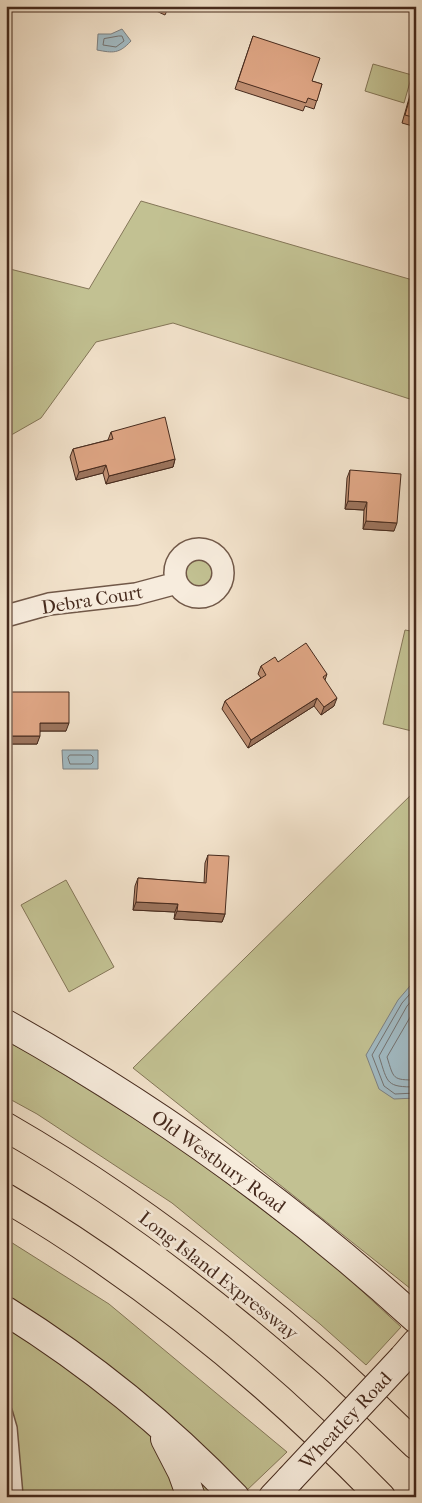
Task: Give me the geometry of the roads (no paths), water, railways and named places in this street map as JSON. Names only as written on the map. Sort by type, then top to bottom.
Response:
[{"type":"highway","name":"Long Island Expressway","points":[[6,1127],[95,1180],[209,1263],[318,1353],[416,1445]]},
{"type":"highway","points":[[6,1198],[78,1244],[192,1326],[245,1370],[344,1458],[381,1497]]},
{"type":"main road","name":"Old Westbury Road","points":[[6,1024],[93,1075],[232,1167],[311,1229],[416,1319]]},
{"type":"main road","points":[[6,1311],[88,1369],[158,1424],[235,1497]]},
{"type":"main road","name":"Wheatley Road","points":[[281,1488],[409,1351]]},
{"type":"main road","points":[[158,1424],[182,1472],[191,1497]]},
{"type":"street","name":"Debra Court","points":[[6,616],[49,604],[136,594],[177,583]]},
{"type":"lane","points":[[6,1411],[10,1428],[17,1497]]},
{"type":"water","points":[[122,29],[131,41],[127,45],[116,52],[97,50],[98,34],[111,34]]},
{"type":"water","points":[[62,750],[98,750],[98,769],[63,769]]},
{"type":"water","points":[[416,979],[416,1098],[394,1099],[379,1089],[366,1055],[398,1000]]}]
